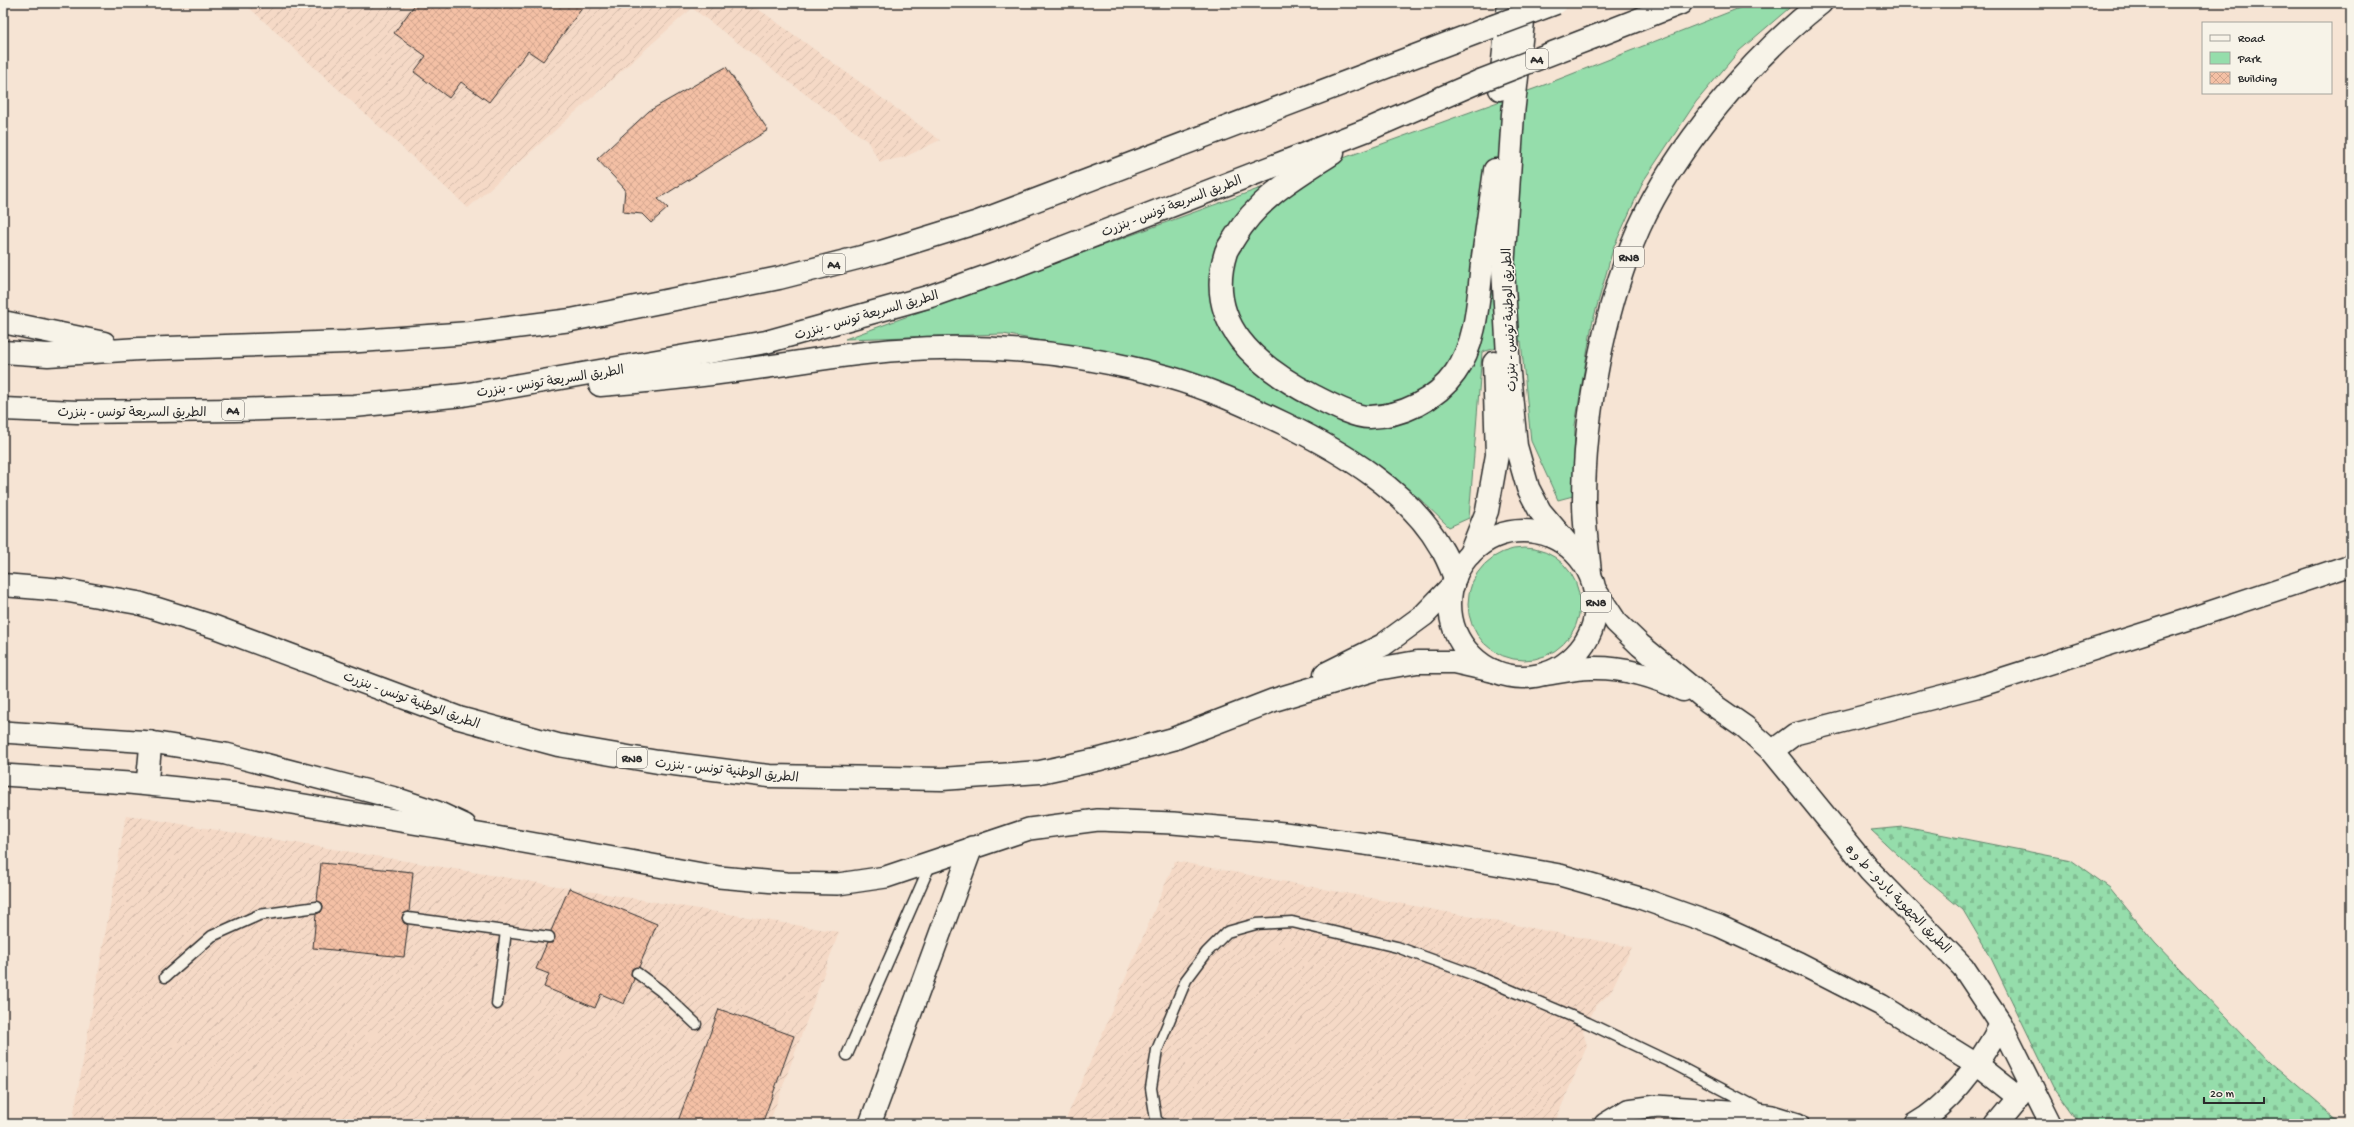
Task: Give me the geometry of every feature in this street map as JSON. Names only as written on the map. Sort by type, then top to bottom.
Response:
[{"type":"main road","name":"الطريق الوطنية تونس - بنزرت","points":[[1274,700],[1383,644],[1424,615],[1454,581],[1470,554],[1488,511],[1497,454],[1489,270],[1498,117],[1509,3]]},
{"type":"main road","name":"الطريق الوطنية تونس - بنزرت","points":[[3,585],[63,590],[138,603],[215,627],[459,718],[558,745],[658,762],[769,776],[942,779],[1040,772],[1100,759],[1173,738],[1274,700],[1377,669],[1417,662],[1454,662],[1516,676],[1528,677],[1545,674],[1565,664],[1580,650],[1591,631],[1596,611],[1592,581],[1572,549],[1540,511],[1528,488],[1516,446],[1509,373],[1503,269],[1513,114],[1525,3]]},
{"type":"main road","name":"A4","points":[[3,352],[48,355],[139,349],[346,342],[469,333],[571,320],[779,278],[881,252],[978,222],[1556,3]]},
{"type":"main road","name":"الطريق السريعة تونس - بنزرت","points":[[3,409],[77,412],[235,410],[354,406],[463,395],[766,342],[924,298],[1010,268],[1367,130],[1480,81],[1681,3]]},
{"type":"main road","name":"RN8","points":[[1592,581],[1584,502],[1589,431],[1603,345],[1618,286],[1640,227],[1667,176],[1716,107],[1758,60],[1801,19],[1821,3]]},
{"type":"main road","points":[[1367,130],[1272,194],[1246,219],[1226,251],[1221,281],[1223,311],[1236,335],[1258,362],[1294,386],[1331,405],[1368,417],[1395,414],[1418,405],[1439,390],[1455,373],[1467,349],[1475,317],[1495,170]]},
{"type":"main road","points":[[3,322],[52,334],[139,349]]},
{"type":"main road","points":[[463,395],[654,381],[898,350],[960,347],[1032,351],[1095,360],[1169,377],[1239,402],[1305,434],[1362,469],[1405,502],[1441,547],[1454,581]]},
{"type":"main road","name":"الطريق الوطنية تونس - بنزرت","points":[[1470,554],[1488,540],[1509,532],[1531,531],[1553,537],[1572,549]]},
{"type":"main road","name":"الطريق الوطنية تونس - بنزرت","points":[[1454,581],[1450,606],[1456,632],[1462,645],[1476,660],[1494,671]]},
{"type":"main road","name":"الطريق الجهوية باردو - ط و 8","points":[[1592,581],[1616,622],[1709,702],[1745,727],[1772,751],[1865,865],[1963,967],[2001,1024],[2017,1054],[2024,1091],[2051,1124]]},
{"type":"main road","name":"الطريق الجهوية باردو - ط و 8","points":[[1545,674],[1591,668],[1624,670],[1660,679],[1709,702]]},
{"type":"street","points":[[1772,751],[1795,734],[1976,687],[2186,620],[2351,565]]},
{"type":"street","points":[[3,732],[151,742],[226,754],[395,798],[437,812],[485,834]]},
{"type":"street","points":[[147,784],[151,742]]},
{"type":"street","points":[[3,775],[147,784],[238,794],[485,834],[719,876],[787,883],[838,884],[886,877],[1029,829],[1098,820],[1173,823],[1284,833],[1431,853],[1560,875],[1640,898],[1719,926],[1799,963],[1881,1005],[1976,1064],[2024,1091],[1996,1124]]},
{"type":"street","points":[[870,1124],[972,847]]},
{"type":"street","points":[[1915,1124],[1927,1117],[1950,1095],[1987,1050],[2001,1024]]},
{"type":"street","points":[[1605,1124],[1628,1110],[1657,1106],[1772,1116],[1798,1124]]},
{"type":"street","points":[[1714,1111],[1737,1124]]},
{"type":"lane","points":[[847,1055],[931,863]]},
{"type":"lane","points":[[165,977],[212,936],[259,915],[316,907]]},
{"type":"lane","points":[[408,918],[549,937]]},
{"type":"lane","points":[[1162,1124],[1156,1120],[1151,1088],[1157,1050],[1186,980],[1207,952],[1227,932],[1256,924],[1292,922],[1397,948],[1477,976],[1595,1026],[1676,1064],[1772,1116]]},
{"type":"lane","points":[[497,1004],[506,931]]},
{"type":"lane","points":[[637,973],[661,991],[696,1024]]},
{"type":"shaded area","points":[[244,3],[750,3],[940,140],[905,157],[880,162],[867,141],[692,8],[468,208]]},
{"type":"shaded area","points":[[126,815],[839,932],[769,1124],[72,1124]]},
{"type":"shaded area","points":[[1175,861],[1632,947],[1610,993],[1596,1006],[1583,1031],[1587,1046],[1554,1124],[1064,1124]]},
{"type":"green space","points":[[1752,3],[1795,3],[1739,51],[1696,102],[1644,180],[1613,249],[1592,324],[1575,425],[1573,496],[1558,500],[1531,441],[1521,341],[1482,352],[1469,518],[1449,527],[1419,498],[1370,466],[1265,405],[1141,358],[1003,334],[845,339],[1539,87]]},
{"type":"green space","points":[[1524,548],[1546,552],[1564,564],[1576,582],[1580,604],[1576,626],[1564,644],[1546,656],[1524,660],[1502,656],[1484,644],[1472,626],[1468,604],[1472,582],[1484,564],[1502,552]]},
{"type":"green space","points":[[1904,827],[2071,860],[2110,888],[2155,943],[2269,1062],[2340,1123],[2080,1124],[2054,1088],[1989,954],[1963,910],[1913,869],[1871,830]]},
{"type":"building","points":[[416,3],[586,3],[543,61],[528,51],[489,102],[461,82],[449,98],[414,72],[426,56],[394,33]]},
{"type":"building","points":[[726,67],[768,130],[658,199],[668,208],[651,223],[642,214],[623,212],[625,189],[597,159],[649,111]]},
{"type":"building","points":[[321,863],[413,872],[409,912],[403,914],[402,918],[404,923],[408,925],[404,957],[313,948],[316,914],[321,912],[323,906],[322,903],[317,901]]},
{"type":"building","points":[[569,888],[657,924],[639,967],[632,969],[631,975],[634,979],[624,1004],[601,994],[595,1008],[544,987],[549,974],[536,969],[547,943],[552,943],[555,938],[551,931]]},
{"type":"building","points":[[719,1009],[794,1036],[762,1124],[677,1124]]}]
